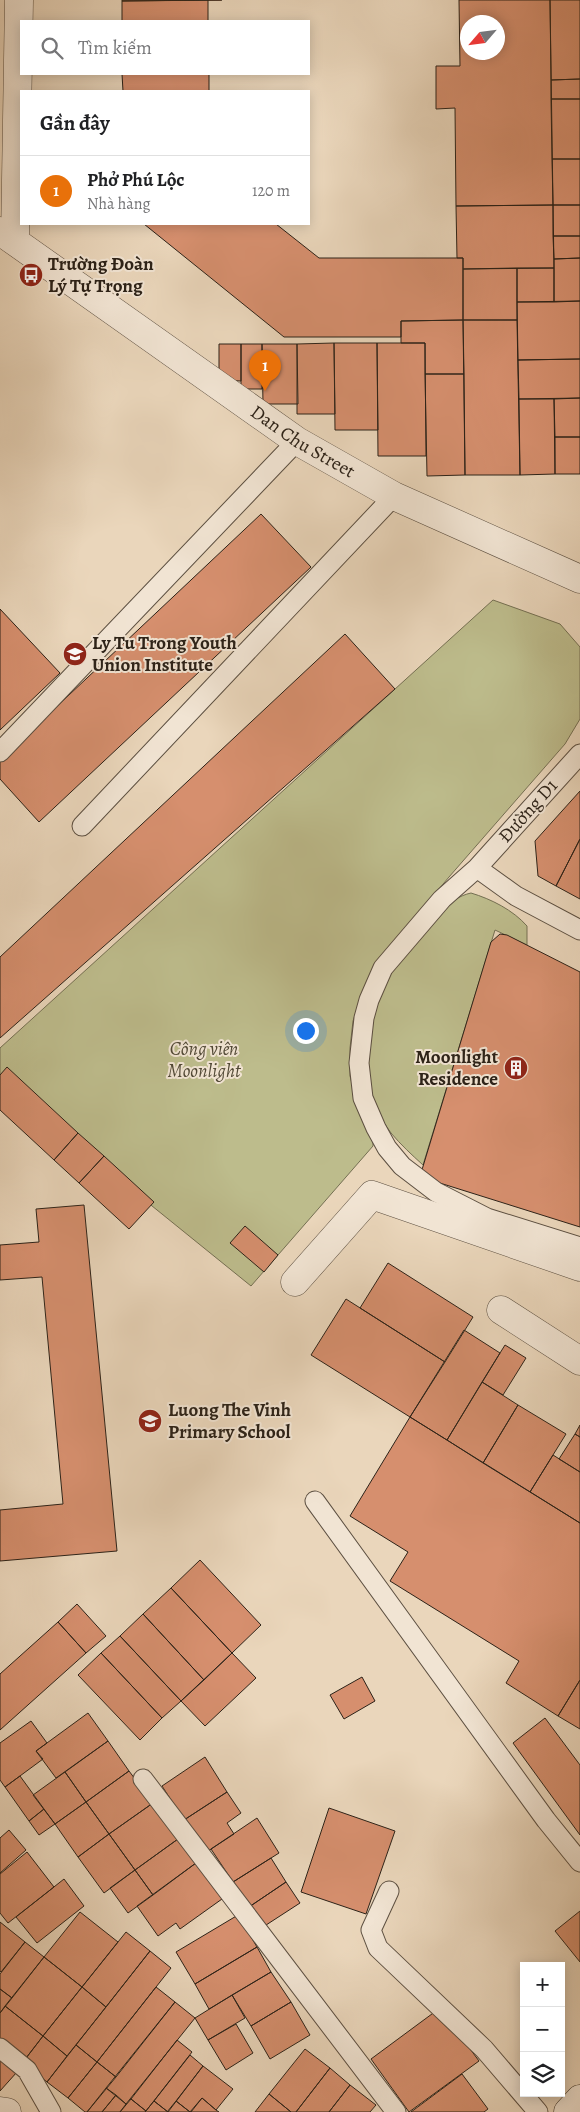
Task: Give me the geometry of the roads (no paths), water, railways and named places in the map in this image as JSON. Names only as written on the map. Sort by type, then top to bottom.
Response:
[{"type":"street","points":[[7,236],[19,0]]},
{"type":"street","name":"Dan Chu Street","points":[[7,236],[297,441],[394,496],[580,579]]},
{"type":"street","points":[[295,1282],[372,1195],[580,1267]]},
{"type":"street","points":[[502,1310],[580,1361]]},
{"type":"street","points":[[0,2112],[6,2112]]},
{"type":"lane","points":[[0,752],[297,441]]},
{"type":"lane","points":[[82,826],[394,496]]},
{"type":"lane","name":"Đường D1","points":[[580,754],[477,868],[442,899],[383,968],[369,1000],[364,1018],[360,1063],[363,1098],[387,1148],[402,1166],[436,1192],[487,1218],[580,1247]]},
{"type":"lane","points":[[477,868],[516,896],[580,930]]},
{"type":"lane","points":[[315,1501],[546,1820],[580,1862]]},
{"type":"lane","points":[[143,1779],[396,2112]]},
{"type":"lane","points":[[390,1891],[371,1930],[378,1948],[484,2049],[538,2112]]},
{"type":"lane","points":[[0,2048],[27,2070],[51,2112]]},
{"type":"place","name":"Trường Đoàn Lý Tự Trọng","points":[[31,275]]},
{"type":"place","name":"Phở Phú Lộc","points":[[265,391]]},
{"type":"place","name":"Ly Tu Trong Youth Union Institute","points":[[75,654]]},
{"type":"place","name":"Moonlight Residence","points":[[516,1068]]},
{"type":"place","name":"Luong The Vinh Primary School","points":[[150,1421]]},
{"type":"park label","name":"Công viên Moonlight","points":[[204,1060]]}]
